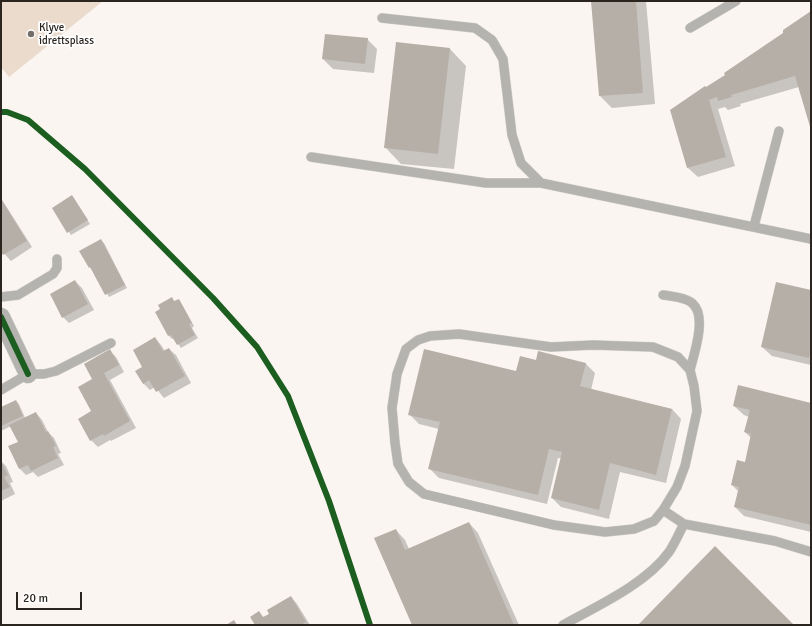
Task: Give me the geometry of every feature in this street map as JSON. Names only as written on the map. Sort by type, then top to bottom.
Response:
[{"type":"street","points":[[1,317],[28,374]]},
{"type":"lane","points":[[690,28],[736,1]]},
{"type":"lane","points":[[382,18],[475,28],[492,40],[503,59],[512,135],[521,163],[541,183]]},
{"type":"lane","points":[[754,226],[779,131]]},
{"type":"lane","points":[[311,157],[486,183],[541,183],[811,239]]},
{"type":"lane","points":[[1,297],[18,294],[53,274],[57,268],[57,258]]},
{"type":"lane","points":[[663,295],[687,300],[693,304],[697,313],[700,331],[690,370],[694,386],[697,411],[685,466],[677,488],[664,510],[654,521],[634,529],[605,532],[554,525],[424,494],[409,482],[398,464],[392,408],[397,374],[406,349],[418,340],[430,336],[459,334],[551,347],[593,345],[653,347],[678,358],[690,370]]},
{"type":"lane","points":[[1,390],[28,374],[44,374],[56,371],[111,343]]},
{"type":"lane","points":[[664,510],[684,524],[775,541],[811,552]]},
{"type":"lane","points":[[563,625],[631,586],[652,571],[669,552],[684,524]]},
{"type":"shaded area","name":"Klyve idrettsplass","points":[[1,1],[103,1],[9,77],[1,67]]},
{"type":"building","points":[[591,1],[636,1],[643,93],[599,96]]},
{"type":"building","points":[[811,11],[811,130],[795,76],[731,95],[732,97],[718,101],[717,97],[709,100],[726,157],[687,168],[670,110],[705,86],[706,87],[725,75],[724,73],[783,33],[783,30]]},
{"type":"building","points":[[325,34],[368,38],[365,64],[322,59]]},
{"type":"building","points":[[396,42],[450,48],[438,154],[384,148]]},
{"type":"building","points":[[72,195],[88,220],[67,233],[52,208]]},
{"type":"building","points":[[1,199],[27,241],[3,255],[1,252]]},
{"type":"building","points":[[101,239],[125,285],[105,295],[90,267],[89,268],[79,251]]},
{"type":"building","points":[[75,280],[88,304],[62,318],[50,294]]},
{"type":"building","points":[[776,282],[811,290],[811,347],[809,358],[761,347]]},
{"type":"building","points":[[172,297],[174,301],[179,299],[192,323],[189,324],[195,335],[177,345],[171,335],[168,336],[155,312],[160,309],[158,305]]},
{"type":"building","points":[[155,337],[163,351],[169,348],[185,376],[156,392],[149,380],[143,384],[135,371],[142,367],[133,350]]},
{"type":"building","points":[[110,349],[119,365],[104,373],[130,421],[104,436],[103,434],[90,441],[78,419],[91,411],[78,387],[92,379],[84,364]]},
{"type":"building","points":[[424,349],[516,371],[520,356],[536,360],[538,351],[586,363],[580,386],[672,409],[656,475],[610,463],[599,510],[551,498],[562,452],[549,449],[538,495],[428,469],[440,422],[408,415]]},
{"type":"building","points":[[738,385],[811,403],[811,525],[734,507],[739,487],[731,485],[737,460],[745,462],[751,434],[744,432],[750,410],[733,406]]},
{"type":"building","points":[[16,400],[23,416],[1,426],[1,407]]},
{"type":"building","points":[[36,412],[46,432],[48,431],[56,446],[53,447],[58,458],[31,471],[28,465],[19,469],[8,446],[18,442],[9,425]]},
{"type":"building","points":[[1,461],[8,475],[4,477],[10,487],[1,491]]},
{"type":"building","points":[[469,522],[514,625],[412,625],[374,538],[396,529],[405,550]]},
{"type":"building","points":[[715,546],[794,625],[638,625]]},
{"type":"building","points":[[291,596],[306,622],[301,625],[255,625],[250,617],[259,611],[263,617],[269,614],[267,610]]},
{"type":"building","points":[[234,620],[237,625],[226,625]]},
{"type":"cycle path","points":[[1,112],[7,112],[28,120],[85,169],[213,298],[257,347],[288,396],[329,501],[370,625]]},
{"type":"cycle path","points":[[1,317],[28,374]]},
{"type":"place","name":"Klyve idrettsplass","points":[[31,34]]}]
